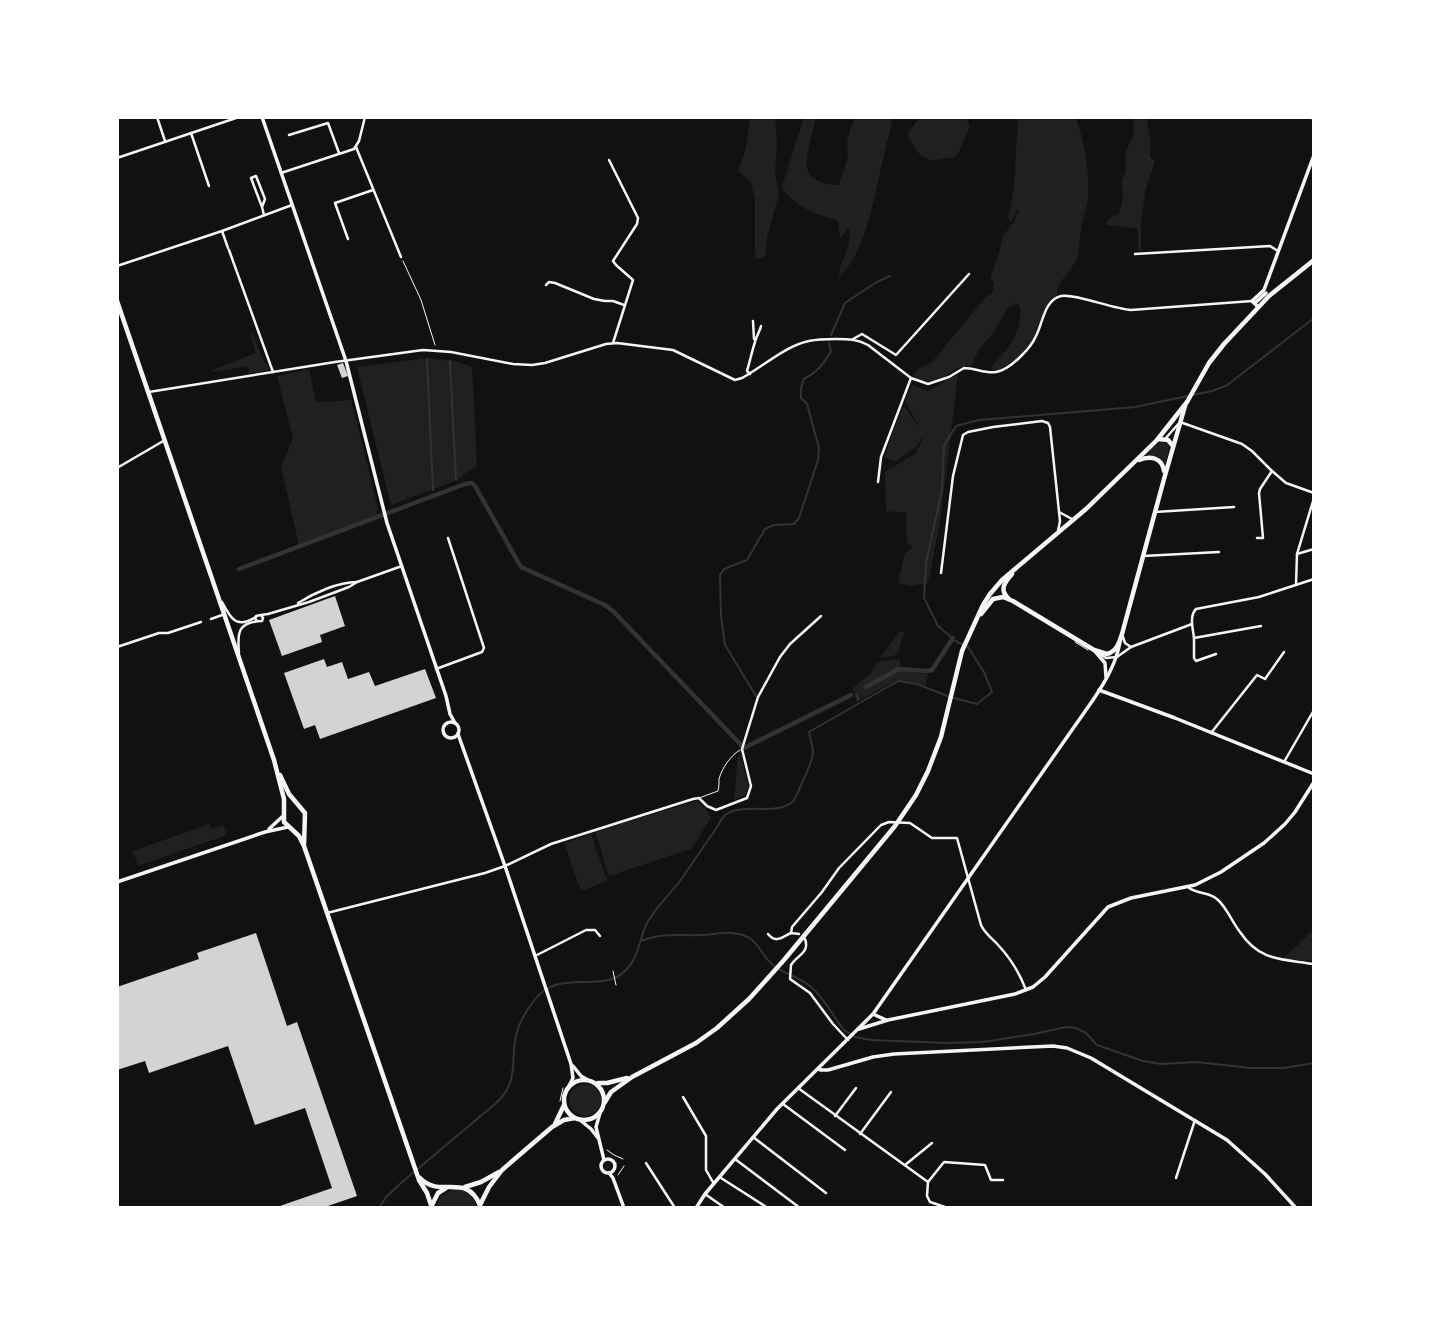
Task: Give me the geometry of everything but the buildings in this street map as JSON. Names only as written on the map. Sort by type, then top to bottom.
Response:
[{"type":"main road","points":[[1022,563],[1005,582],[1005,595],[1094,650],[1104,653],[1117,648],[1180,422],[1193,389],[1209,363],[1255,304],[1314,260]]},
{"type":"main road","points":[[117,301],[275,764],[284,798],[284,822],[299,836],[304,846],[413,1164],[431,1207]]},
{"type":"main road","points":[[417,1175],[430,1186],[439,1188],[464,1187],[481,1182],[502,1170],[564,1120],[591,1119],[600,1113],[611,1092],[632,1077],[696,1043],[736,1012],[772,974],[895,826],[916,795],[941,737],[962,651],[990,594],[1002,580],[1075,519],[1158,439],[1187,402]]},
{"type":"main road","points":[[1158,439],[1165,439],[1173,447]]},
{"type":"main road","points":[[1133,463],[1145,458],[1155,458],[1163,466],[1164,479]]},
{"type":"main road","points":[[973,626],[993,599],[1003,597],[1013,601]]},
{"type":"main road","points":[[275,764],[289,794],[305,813],[304,846]]},
{"type":"main road","points":[[284,814],[291,807],[300,808]]},
{"type":"main road","points":[[289,827],[297,828],[303,824]]},
{"type":"main road","points":[[595,1083],[632,1077]]},
{"type":"main road","points":[[552,1128],[567,1086],[575,1082],[588,1080],[595,1083],[603,1091],[605,1102]]},
{"type":"main road","points":[[562,1104],[570,1115],[578,1119]]},
{"type":"main road","points":[[480,1206],[489,1187],[502,1170]]},
{"type":"main road","points":[[431,1207],[438,1193],[450,1187]]},
{"type":"main road","points":[[464,1187],[477,1197],[480,1206]]},
{"type":"street","points":[[157,117],[165,142]]},
{"type":"street","points":[[117,158],[239,117]]},
{"type":"street","points":[[261,117],[346,361],[384,514],[448,709],[459,728],[458,734],[571,1064],[573,1078],[567,1086]]},
{"type":"street","points":[[365,117],[356,147],[401,257]]},
{"type":"street","points":[[289,135],[328,123],[339,153]]},
{"type":"street","points":[[191,133],[209,186]]},
{"type":"street","points":[[281,173],[356,147]]},
{"type":"street","points":[[1267,293],[1279,251],[1314,155]]},
{"type":"street","points":[[609,160],[638,218],[637,224],[613,261],[634,280],[613,343]]},
{"type":"street","points":[[262,207],[265,199],[256,176],[251,178],[265,216]]},
{"type":"street","points":[[348,239],[335,203],[373,190]]},
{"type":"street","points":[[117,265],[292,205]]},
{"type":"street","points":[[222,231],[273,372]]},
{"type":"street","points":[[1135,254],[1270,246],[1279,251]]},
{"type":"street","points":[[852,339],[862,334],[896,355],[968,274]]},
{"type":"street","points":[[545,285],[549,282],[555,283],[594,299],[624,305]]},
{"type":"street","points":[[149,392],[423,350],[531,365],[613,343],[673,350],[732,379],[743,378],[804,342],[852,339],[868,345],[911,378],[928,384],[949,377],[964,368],[989,372],[1005,369],[1032,343],[1048,306],[1061,296],[1070,296],[1119,310],[1255,304]]},
{"type":"street","points":[[750,374],[747,371],[755,347],[753,321]]},
{"type":"street","points":[[755,341],[761,326]]},
{"type":"street","points":[[878,482],[881,457],[911,378]]},
{"type":"street","points":[[941,573],[953,476],[965,433],[1042,421],[1048,423],[1059,512],[1060,525],[1057,534]]},
{"type":"street","points":[[1165,439],[1180,422],[1242,444],[1286,483],[1314,493]]},
{"type":"street","points":[[117,468],[165,440]]},
{"type":"street","points":[[1257,538],[1263,538],[1259,492],[1272,471]]},
{"type":"street","points":[[1296,585],[1297,554],[1314,499]]},
{"type":"street","points":[[1155,512],[1234,507]]},
{"type":"street","points":[[1059,512],[1067,518],[1075,519]]},
{"type":"street","points":[[436,669],[482,652],[484,648],[448,538]]},
{"type":"street","points":[[1297,554],[1314,549]]},
{"type":"street","points":[[1143,556],[1219,552]]},
{"type":"street","points":[[240,660],[238,636],[244,626],[256,619],[258,614],[262,617],[348,582],[357,582],[402,566]]},
{"type":"street","points":[[1216,654],[1196,661],[1194,658],[1192,624],[1196,609],[1259,597],[1314,579]]},
{"type":"street","points":[[217,592],[234,620],[243,622],[256,619],[261,622],[262,617]]},
{"type":"street","points":[[211,619],[225,614]]},
{"type":"street","points":[[327,913],[464,879],[505,866],[551,844],[699,798],[716,810],[747,798],[751,786],[742,749],[758,697],[777,661],[821,615]]},
{"type":"street","points":[[117,647],[201,622]]},
{"type":"street","points":[[1094,650],[1107,658],[1117,657],[1131,647],[1192,624]]},
{"type":"street","points":[[1194,638],[1261,626]]},
{"type":"street","points":[[1122,634],[1125,643],[1131,647]]},
{"type":"street","points":[[695,1208],[782,1104],[873,1015],[1103,685],[1117,657],[1122,634]]},
{"type":"street","points":[[1094,650],[1105,663],[1106,679]]},
{"type":"street","points":[[1211,733],[1257,675],[1265,679],[1284,652]]},
{"type":"street","points":[[1103,685],[1114,694]]},
{"type":"street","points":[[1099,690],[1314,774]]},
{"type":"street","points":[[448,709],[444,734],[464,751]]},
{"type":"street","points":[[1284,762],[1314,710]]},
{"type":"street","points":[[446,724],[455,723]]},
{"type":"street","points":[[451,738],[458,734]]},
{"type":"street","points":[[858,1030],[888,1020],[1026,990],[1045,977],[1108,907],[1131,898],[1188,887],[1207,880],[1264,843],[1295,812],[1314,782]]},
{"type":"street","points":[[265,832],[284,814]]},
{"type":"street","points":[[791,933],[792,927],[839,868],[874,830],[886,822],[910,823],[932,838],[957,838],[983,929],[1011,962],[1026,990]]},
{"type":"street","points":[[117,882],[265,832],[289,827]]},
{"type":"street","points":[[1188,887],[1194,892],[1216,898],[1241,935],[1265,955],[1280,960],[1314,964]]},
{"type":"street","points":[[535,956],[586,930],[595,930],[600,936]]},
{"type":"street","points":[[768,934],[779,940],[791,933],[799,934]]},
{"type":"street","points":[[805,939],[806,951],[793,961],[789,977],[792,982],[810,993],[833,1024],[849,1039]]},
{"type":"street","points":[[873,1015],[888,1020]]},
{"type":"street","points":[[873,1015],[874,1021],[878,1023]]},
{"type":"street","points":[[818,1069],[828,1070],[894,1054],[1062,1047],[1091,1058],[1234,1145],[1296,1208]]},
{"type":"street","points":[[571,1064],[588,1080]]},
{"type":"street","points":[[798,1088],[928,1182]]},
{"type":"street","points":[[835,1116],[856,1088]]},
{"type":"street","points":[[860,1134],[891,1092]]},
{"type":"street","points":[[683,1097],[706,1136],[706,1170],[714,1184]]},
{"type":"street","points":[[782,1104],[845,1150]]},
{"type":"street","points":[[598,1140],[596,1127],[600,1113]]},
{"type":"street","points":[[578,1119],[591,1129],[605,1150],[606,1159]]},
{"type":"street","points":[[1176,1178],[1195,1120]]},
{"type":"street","points":[[753,1137],[826,1193]]},
{"type":"street","points":[[904,1166],[932,1143]]},
{"type":"street","points":[[606,1159],[601,1164],[602,1168],[604,1172],[611,1172]]},
{"type":"street","points":[[606,1159],[613,1160],[616,1164],[611,1172]]},
{"type":"street","points":[[735,1159],[800,1208]]},
{"type":"street","points":[[933,1208],[927,1196],[928,1182],[944,1162],[985,1166],[991,1180],[1003,1180]]},
{"type":"street","points":[[646,1163],[675,1208]]},
{"type":"street","points":[[611,1172],[624,1208]]},
{"type":"street","points":[[720,1177],[768,1208]]},
{"type":"street","points":[[705,1194],[724,1208]]},
{"type":"street","points":[[930,1202],[948,1208]]},
{"type":"lane","points":[[699,798],[718,791],[719,778],[728,761],[742,749]]},
{"type":"path","points":[[401,257],[421,300],[435,342],[435,350]]},
{"type":"path","points":[[613,971],[616,985]]},
{"type":"path","points":[[562,1104],[561,1094],[567,1086]]},
{"type":"path","points":[[605,1150],[623,1159]]},
{"type":"path","points":[[615,1177],[624,1166]]},
{"type":"shaded area","points":[[750,117],[775,117],[777,145],[775,171],[779,195],[767,237],[765,256],[756,260],[755,200],[751,182],[738,171],[746,148]]},
{"type":"shaded area","points":[[804,117],[816,117],[807,157],[809,173],[820,182],[839,185],[848,156],[849,133],[855,117],[892,117],[863,237],[848,267],[839,277],[848,248],[849,227],[840,238],[836,220],[798,204],[782,187]]},
{"type":"shaded area","points":[[920,117],[966,117],[970,125],[958,154],[953,158],[936,160],[921,155],[914,148],[908,133]]},
{"type":"shaded area","points":[[1018,117],[1076,117],[1088,178],[1087,202],[1077,258],[1059,286],[1057,296],[1045,308],[1032,341],[1012,363],[993,370],[992,366],[1017,332],[1020,306],[1015,303],[1008,308],[993,333],[979,349],[972,365],[932,381],[915,378],[914,374],[918,369],[932,362],[992,292],[994,283],[990,278],[1003,236],[1019,210],[1011,222],[1008,218],[1014,189]]},
{"type":"shaded area","points":[[1133,117],[1146,117],[1151,141],[1150,157],[1155,161],[1146,189],[1141,221],[1141,251],[1138,250],[1138,231],[1135,228],[1106,225],[1108,220],[1119,213],[1121,206],[1126,150],[1134,134]]},
{"type":"shaded area","points":[[252,332],[269,370],[249,374],[248,366],[213,372],[212,370],[256,353],[250,334]]},
{"type":"shaded area","points":[[427,358],[454,361],[472,367],[477,465],[457,480],[391,505],[357,367]]},
{"type":"shaded area","points":[[309,369],[316,402],[351,399],[379,517],[299,546],[281,466],[293,438],[277,376]]},
{"type":"shaded area","points":[[958,374],[940,522],[928,583],[911,586],[898,583],[905,554],[912,547],[907,542],[906,513],[886,511],[885,472],[915,454],[924,438],[896,461],[884,458],[902,407],[905,407],[921,431],[905,401],[912,385],[928,391]]},
{"type":"shaded area","points":[[1160,442],[1167,443],[1169,449],[1165,464],[1156,456],[1145,454]]},
{"type":"shaded area","points":[[900,631],[904,632],[898,653],[880,658]]},
{"type":"shaded area","points":[[900,659],[900,671],[928,674],[926,685],[897,680],[856,702],[853,688],[871,673],[877,662]]},
{"type":"shaded area","points":[[740,754],[748,787],[745,795],[734,799],[738,756]]},
{"type":"shaded area","points":[[697,801],[711,818],[691,849],[609,876],[595,831]]},
{"type":"shaded area","points":[[209,824],[211,829],[223,825],[227,835],[138,866],[133,851]]},
{"type":"shaded area","points":[[591,834],[607,881],[581,891],[564,843]]},
{"type":"shaded area","points":[[1314,930],[1314,961],[1283,959],[1309,934]]},
{"type":"shaded area","points":[[585,1084],[596,1089],[601,1100],[596,1111],[585,1116],[574,1111],[569,1100],[574,1089]]},
{"type":"shaded area","points":[[453,1189],[469,1194],[477,1208],[435,1208],[441,1196]]},
{"type":"waterway","points":[[831,335],[845,303],[890,276]]},
{"type":"waterway","points":[[379,1208],[401,1183],[503,1096],[513,1072],[514,1045],[519,1026],[530,1006],[543,991],[567,983],[604,981],[625,971],[630,966],[644,929],[658,906],[680,881],[725,815],[741,809],[778,808],[794,800],[813,753],[809,732],[898,681],[917,684],[977,704],[992,692],[984,672],[968,647],[957,642],[938,626],[924,598],[926,563],[942,489],[944,446],[956,426],[979,420],[1135,407],[1212,391],[1226,386],[1314,318]]},
{"type":"waterway","points":[[756,696],[725,645],[720,575],[724,569],[747,560],[765,529],[774,525],[794,524],[799,518],[818,460],[819,448],[807,404],[801,398],[801,388],[804,379],[823,364],[828,356],[831,351],[829,343]]},
{"type":"waterway","points":[[427,359],[433,490]]},
{"type":"waterway","points":[[450,361],[456,480]]},
{"type":"waterway","points":[[239,569],[472,483],[521,567],[613,611],[744,748],[851,695]]},
{"type":"waterway","points":[[866,687],[899,669],[932,670],[953,638]]},
{"type":"waterway","points":[[857,694],[858,700]]},
{"type":"waterway","points":[[641,941],[670,935],[730,933],[748,937],[773,965],[814,990],[843,1029],[855,1037],[871,1040],[982,1042],[1066,1027],[1086,1033],[1097,1045],[1143,1061],[1161,1064],[1196,1062],[1251,1068],[1284,1068],[1314,1063]]}]
